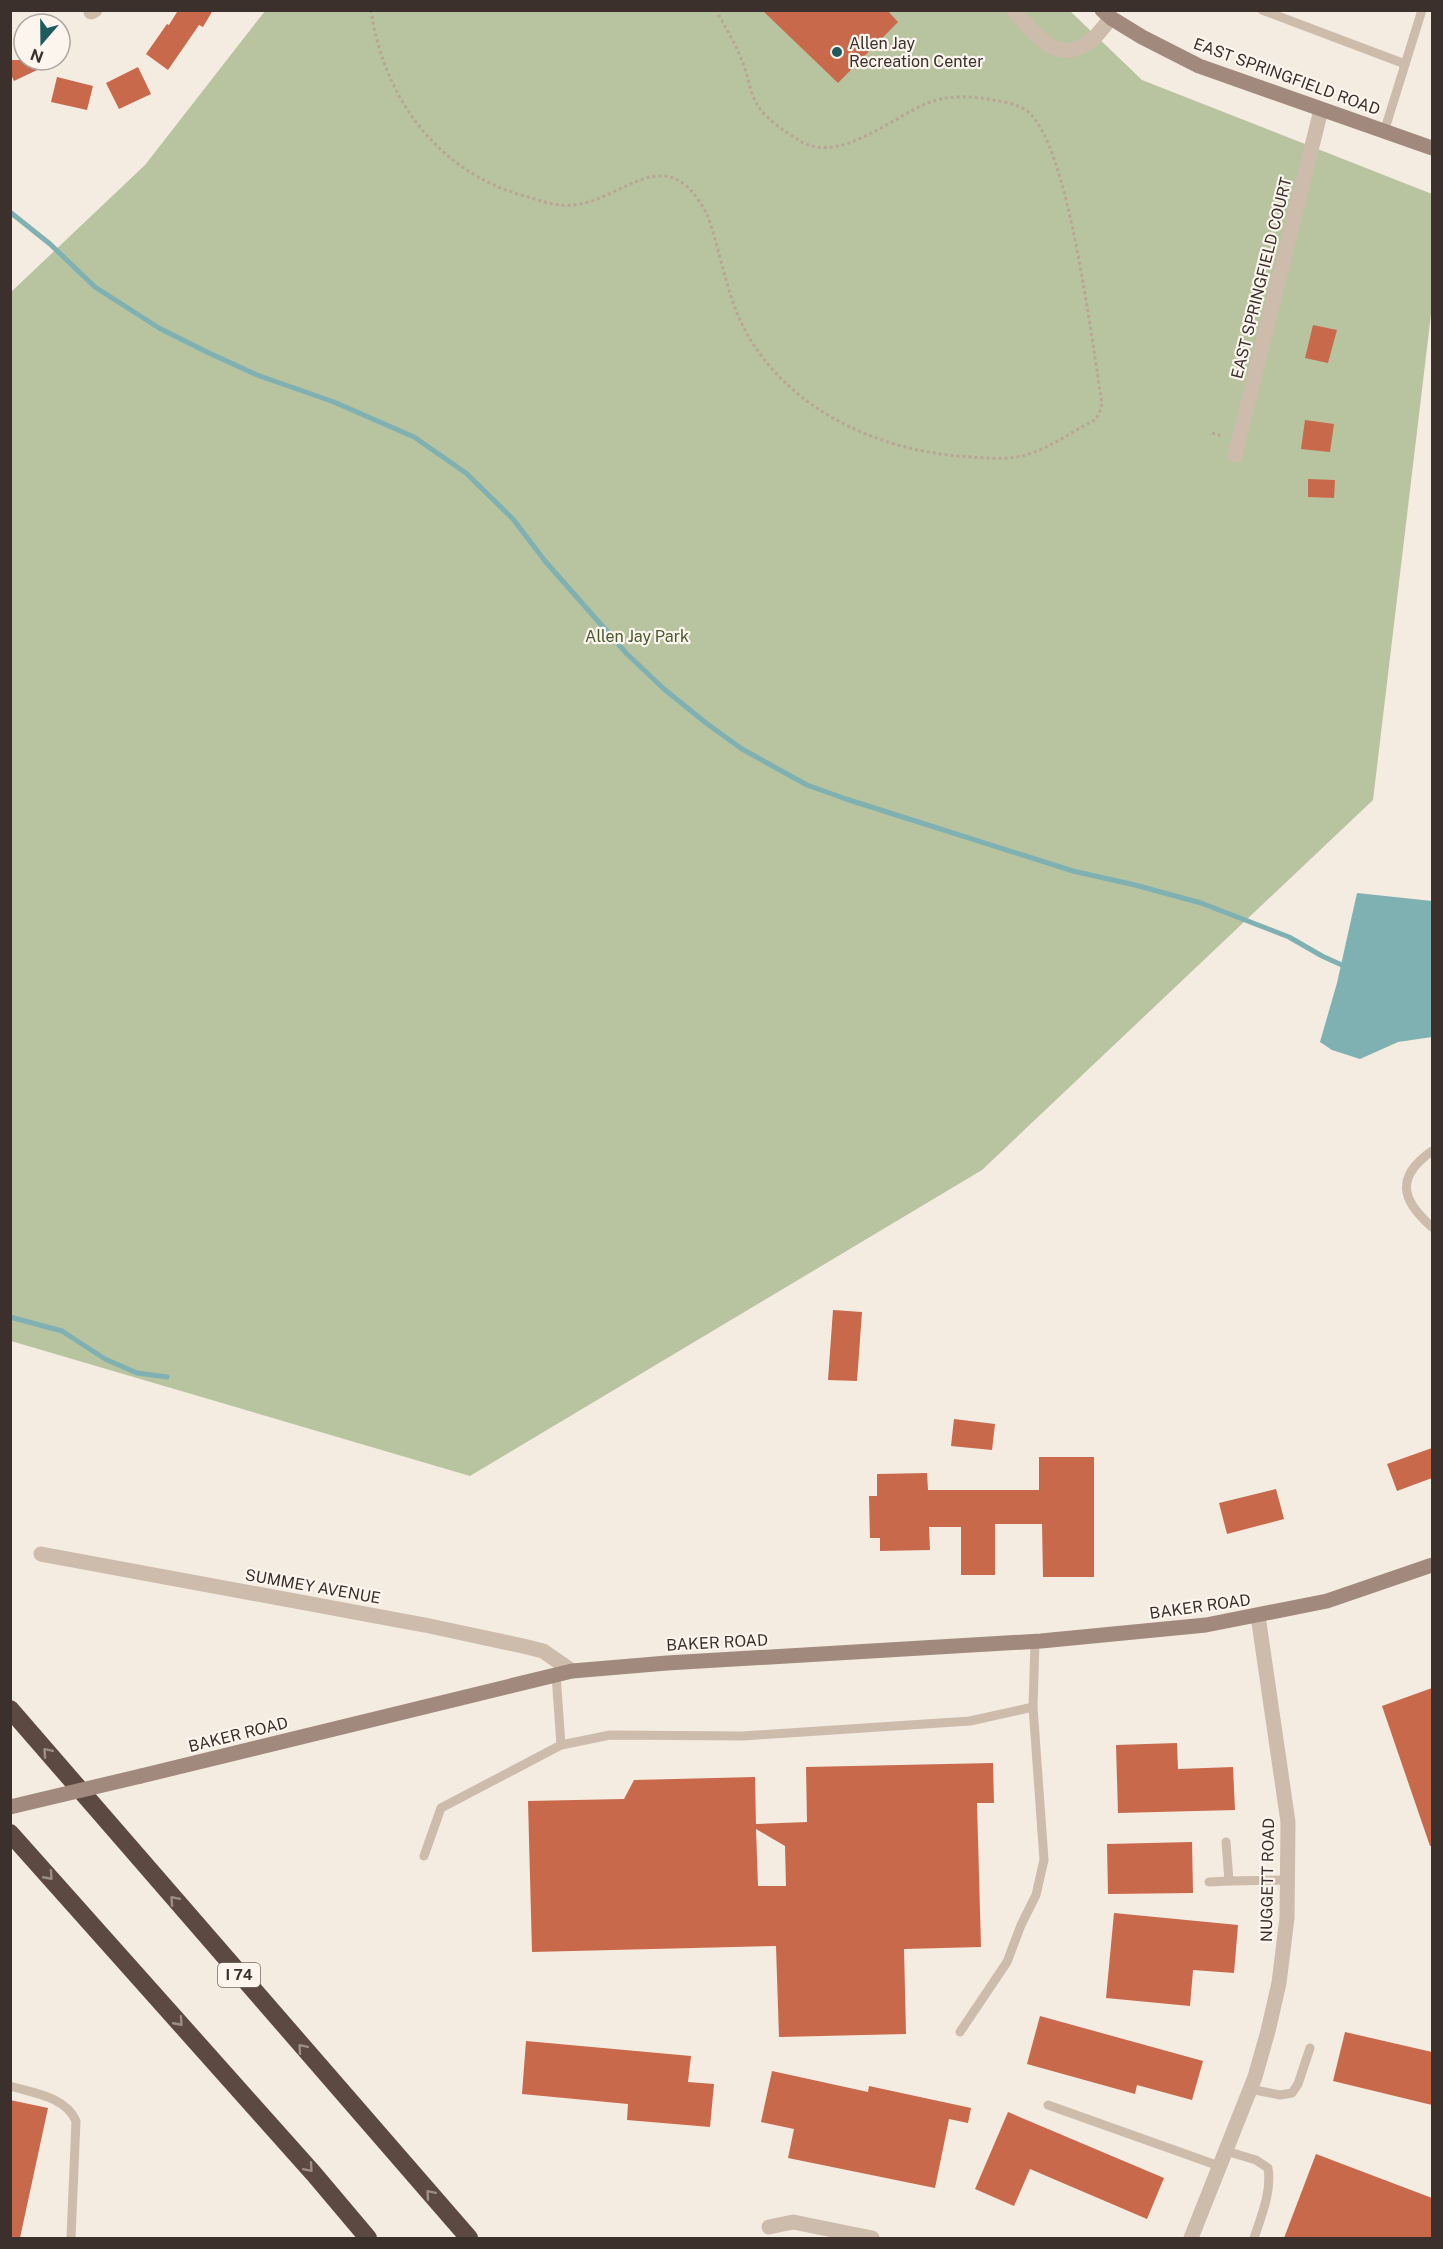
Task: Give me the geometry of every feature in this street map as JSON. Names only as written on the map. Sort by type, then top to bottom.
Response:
[{"type":"highway","name":"I 74","points":[[10,1709],[469,2238]]},
{"type":"highway","points":[[10,1833],[314,2174],[368,2238]]},
{"type":"street","points":[[1013,10],[1050,48],[1066,51],[1088,43],[1106,14]]},
{"type":"street","name":"EAST SPRINGFIELD ROAD","points":[[1106,14],[1199,66],[1432,148]]},
{"type":"street","name":"EAST SPRINGFIELD COURT","points":[[1235,455],[1321,110]]},
{"type":"street","name":"SUMMEY AVENUE","points":[[40,1554],[425,1625],[523,1646],[543,1651],[572,1671]]},
{"type":"street","name":"BAKER ROAD","points":[[10,1807],[572,1671],[667,1663],[1035,1642],[1131,1633],[1258,1616],[1328,1602],[1432,1565]]},
{"type":"street","name":"NUGGETT ROAD","points":[[1191,2238],[1250,2089],[1268,2031],[1279,1983],[1287,1918],[1288,1822],[1258,1616]]},
{"type":"street","points":[[769,2227],[793,2222],[872,2238]]},
{"type":"lane","points":[[1262,10],[1405,64]]},
{"type":"lane","points":[[1384,132],[1422,10]]},
{"type":"lane","points":[[1432,1151],[1420,1160],[1409,1177],[1406,1192],[1410,1204],[1432,1227]]},
{"type":"lane","points":[[960,2032],[1007,1962],[1021,1925],[1036,1895],[1044,1860],[1032,1707],[1035,1642]]},
{"type":"lane","points":[[556,1675],[561,1745]]},
{"type":"lane","points":[[424,1856],[441,1808],[561,1745],[610,1735],[743,1736],[970,1721],[1032,1707]]},
{"type":"lane","points":[[1226,1842],[1228,1881]]},
{"type":"lane","points":[[1209,1882],[1288,1880]]},
{"type":"lane","points":[[1250,2089],[1280,2095],[1292,2093],[1298,2084],[1310,2048]]},
{"type":"lane","points":[[10,2086],[61,2103],[72,2111],[76,2121],[71,2238]]},
{"type":"lane","points":[[1047,2104],[1219,2166]]},
{"type":"lane","points":[[1226,2151],[1256,2160],[1268,2168],[1270,2178],[1267,2196],[1254,2238]]},
{"type":"path","points":[[371,10],[374,30],[393,84],[412,119],[433,142],[478,179],[505,191],[560,205],[598,200],[659,176],[679,180],[687,187],[699,200],[707,214],[738,315],[749,338],[789,388],[822,413],[856,430],[891,443],[937,454],[977,458],[1016,457],[1036,452],[1095,420],[1102,403],[1078,257],[1063,184],[1046,136],[1034,117],[1025,110],[1004,102],[978,97],[950,97],[929,102],[850,142],[819,148],[810,146],[774,123],[757,105],[743,64],[716,10]]},
{"type":"green space","name":"Allen Jay Park","points":[[265,11],[1070,11],[1142,80],[1432,194],[1432,306],[1373,800],[982,1170],[470,1476],[11,1341],[11,292],[145,165]]},
{"type":"water","points":[[1357,893],[1432,901],[1432,1037],[1398,1042],[1360,1059],[1332,1050],[1320,1042],[1337,983]]},
{"type":"building","points":[[174,10],[213,10],[203,27],[199,25],[168,70],[146,54],[167,24],[169,25],[177,12]]},
{"type":"building","name":"Allen Jay Recreation Center","points":[[762,10],[887,10],[898,22],[838,83]]},
{"type":"building","points":[[10,60],[12,60],[12,72],[33,72],[14,81],[10,73]]},
{"type":"building","points":[[138,67],[151,94],[119,109],[106,83]]},
{"type":"building","points":[[57,77],[93,86],[87,110],[51,102]]},
{"type":"building","points":[[1313,325],[1337,330],[1328,363],[1305,358]]},
{"type":"building","points":[[1305,420],[1334,424],[1330,452],[1301,449]]},
{"type":"building","points":[[1308,479],[1335,480],[1334,498],[1308,497]]},
{"type":"building","points":[[833,1310],[862,1312],[857,1381],[828,1380]]},
{"type":"building","points":[[954,1419],[995,1424],[992,1450],[951,1446]]},
{"type":"building","points":[[1432,1448],[1432,1478],[1397,1491],[1387,1464]]},
{"type":"building","points":[[1039,1457],[1094,1457],[1094,1577],[1043,1577],[1042,1524],[995,1524],[995,1575],[961,1575],[961,1527],[929,1527],[930,1550],[880,1551],[880,1538],[870,1538],[869,1496],[877,1496],[877,1474],[927,1473],[928,1490],[1039,1490]]},
{"type":"building","points":[[1276,1489],[1284,1519],[1227,1534],[1219,1503]]},
{"type":"building","points":[[1432,1688],[1432,1846],[1430,1846],[1382,1706]]},
{"type":"building","points":[[1177,1743],[1178,1769],[1233,1767],[1235,1810],[1118,1813],[1116,1745]]},
{"type":"building","points":[[993,1763],[994,1803],[977,1803],[981,1947],[904,1949],[906,2034],[779,2037],[776,1946],[532,1952],[528,1801],[624,1799],[634,1780],[755,1777],[756,1824],[807,1822],[806,1767]],"holes":[[[756,1829],[785,1846],[786,1886],[758,1886]]]},
{"type":"building","points":[[1192,1842],[1193,1893],[1108,1894],[1107,1844]]},
{"type":"building","points":[[1114,1913],[1238,1925],[1234,1973],[1193,1970],[1190,2006],[1106,1998]]},
{"type":"building","points":[[1040,2016],[1203,2061],[1192,2100],[1137,2085],[1135,2094],[1027,2064]]},
{"type":"building","points":[[1345,2032],[1432,2052],[1432,2105],[1333,2081]]},
{"type":"building","points":[[526,2041],[691,2056],[688,2082],[714,2084],[710,2127],[627,2120],[628,2104],[522,2094]]},
{"type":"building","points":[[772,2071],[868,2092],[869,2086],[971,2108],[968,2123],[949,2119],[935,2188],[788,2158],[794,2129],[761,2122]]},
{"type":"building","points":[[10,2100],[48,2108],[20,2238],[10,2238]]},
{"type":"building","points":[[1008,2112],[1164,2178],[1147,2219],[1030,2169],[1014,2206],[975,2189]]},
{"type":"building","points":[[1316,2154],[1432,2198],[1432,2238],[1284,2238]]},
{"type":"waterway","points":[[10,212],[50,244],[95,287],[159,328],[257,375],[334,402],[414,437],[466,473],[513,519],[545,561],[627,654],[664,689],[742,749],[807,785],[1073,871],[1201,903],[1289,937],[1344,966]]},
{"type":"waterway","points":[[10,1317],[62,1331],[105,1359],[137,1373],[167,1377]]},
{"type":"place","name":"Allen Jay Recreation Center","points":[[837,52]]}]
